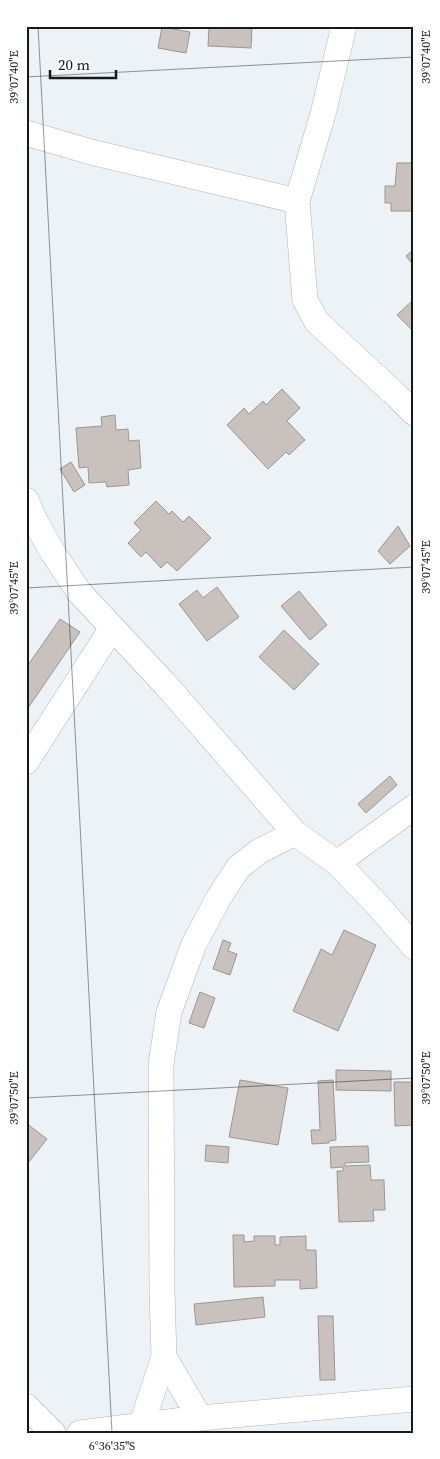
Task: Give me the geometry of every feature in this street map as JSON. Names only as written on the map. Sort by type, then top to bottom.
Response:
[{"type":"street","points":[[344,26],[323,114],[297,200],[305,300],[317,322],[414,413]]},
{"type":"street","points":[[26,134],[91,152],[297,200]]},
{"type":"street","points":[[26,500],[34,522],[79,592],[165,684],[295,833],[337,862],[414,947]]},
{"type":"street","points":[[26,762],[112,628]]},
{"type":"street","points":[[337,862],[414,807]]},
{"type":"street","points":[[141,1426],[164,1357],[161,1273],[161,1064],[169,1012],[194,944],[218,899],[238,868],[258,852],[295,833]]},
{"type":"street","points":[[164,1357],[200,1418]]},
{"type":"street","points":[[80,1433],[200,1418],[414,1399]]},
{"type":"street","points":[[26,1406],[53,1433]]},
{"type":"building","points":[[209,26],[252,26],[251,48],[208,46]]},
{"type":"building","points":[[162,27],[190,32],[186,53],[158,48]]},
{"type":"building","points":[[397,163],[414,163],[414,211],[391,211],[391,203],[385,203],[385,186],[395,186]]},
{"type":"building","points":[[414,249],[414,266],[406,256]]},
{"type":"building","points":[[414,299],[414,332],[397,315]]},
{"type":"building","points":[[282,389],[300,408],[287,421],[305,440],[289,455],[286,452],[268,469],[227,425],[244,408],[249,414],[263,401],[266,405]]},
{"type":"building","points":[[115,415],[116,430],[128,429],[129,441],[139,440],[141,468],[128,470],[129,485],[107,487],[106,482],[89,483],[88,467],[79,468],[76,428],[102,426],[101,417]]},
{"type":"building","points":[[71,462],[85,485],[74,492],[60,469]]},
{"type":"building","points":[[156,501],[169,514],[172,511],[183,522],[189,516],[211,538],[177,571],[167,562],[161,568],[146,552],[141,557],[128,543],[141,530],[134,523]]},
{"type":"building","points":[[398,526],[410,546],[390,564],[378,551]]},
{"type":"building","points":[[217,587],[239,617],[207,641],[179,604],[197,590],[203,598]]},
{"type":"building","points":[[299,591],[327,625],[310,640],[281,606]]},
{"type":"building","points":[[60,619],[80,632],[26,711],[26,668]]},
{"type":"building","points":[[284,630],[319,664],[294,690],[259,657]]},
{"type":"building","points":[[390,776],[397,785],[366,813],[358,804]]},
{"type":"building","points":[[344,930],[376,945],[338,1031],[293,1011],[321,949],[332,955]]},
{"type":"building","points":[[223,940],[231,943],[228,951],[237,954],[230,975],[213,969]]},
{"type":"building","points":[[200,992],[215,998],[204,1028],[189,1023]]},
{"type":"building","points":[[336,1070],[391,1071],[391,1091],[336,1090]]},
{"type":"building","points":[[240,1080],[288,1088],[278,1145],[229,1137]]},
{"type":"building","points":[[333,1080],[336,1140],[329,1141],[329,1143],[312,1144],[311,1130],[320,1130],[318,1081]]},
{"type":"building","points":[[394,1082],[414,1082],[414,1125],[395,1126]]},
{"type":"building","points":[[26,1123],[47,1139],[28,1163],[26,1161]]},
{"type":"building","points":[[206,1145],[229,1147],[228,1163],[205,1161]]},
{"type":"building","points":[[368,1146],[369,1162],[345,1163],[345,1166],[370,1165],[371,1180],[384,1180],[385,1210],[373,1210],[374,1221],[339,1222],[337,1171],[343,1171],[343,1167],[331,1168],[330,1147]]},
{"type":"building","points":[[233,1235],[244,1235],[244,1242],[254,1241],[254,1236],[275,1236],[275,1245],[280,1245],[280,1237],[306,1236],[306,1250],[316,1250],[317,1288],[300,1289],[300,1280],[275,1280],[275,1286],[234,1287]]},
{"type":"building","points":[[263,1297],[265,1317],[196,1325],[194,1304]]},
{"type":"building","points":[[318,1316],[333,1316],[335,1380],[320,1380]]}]
